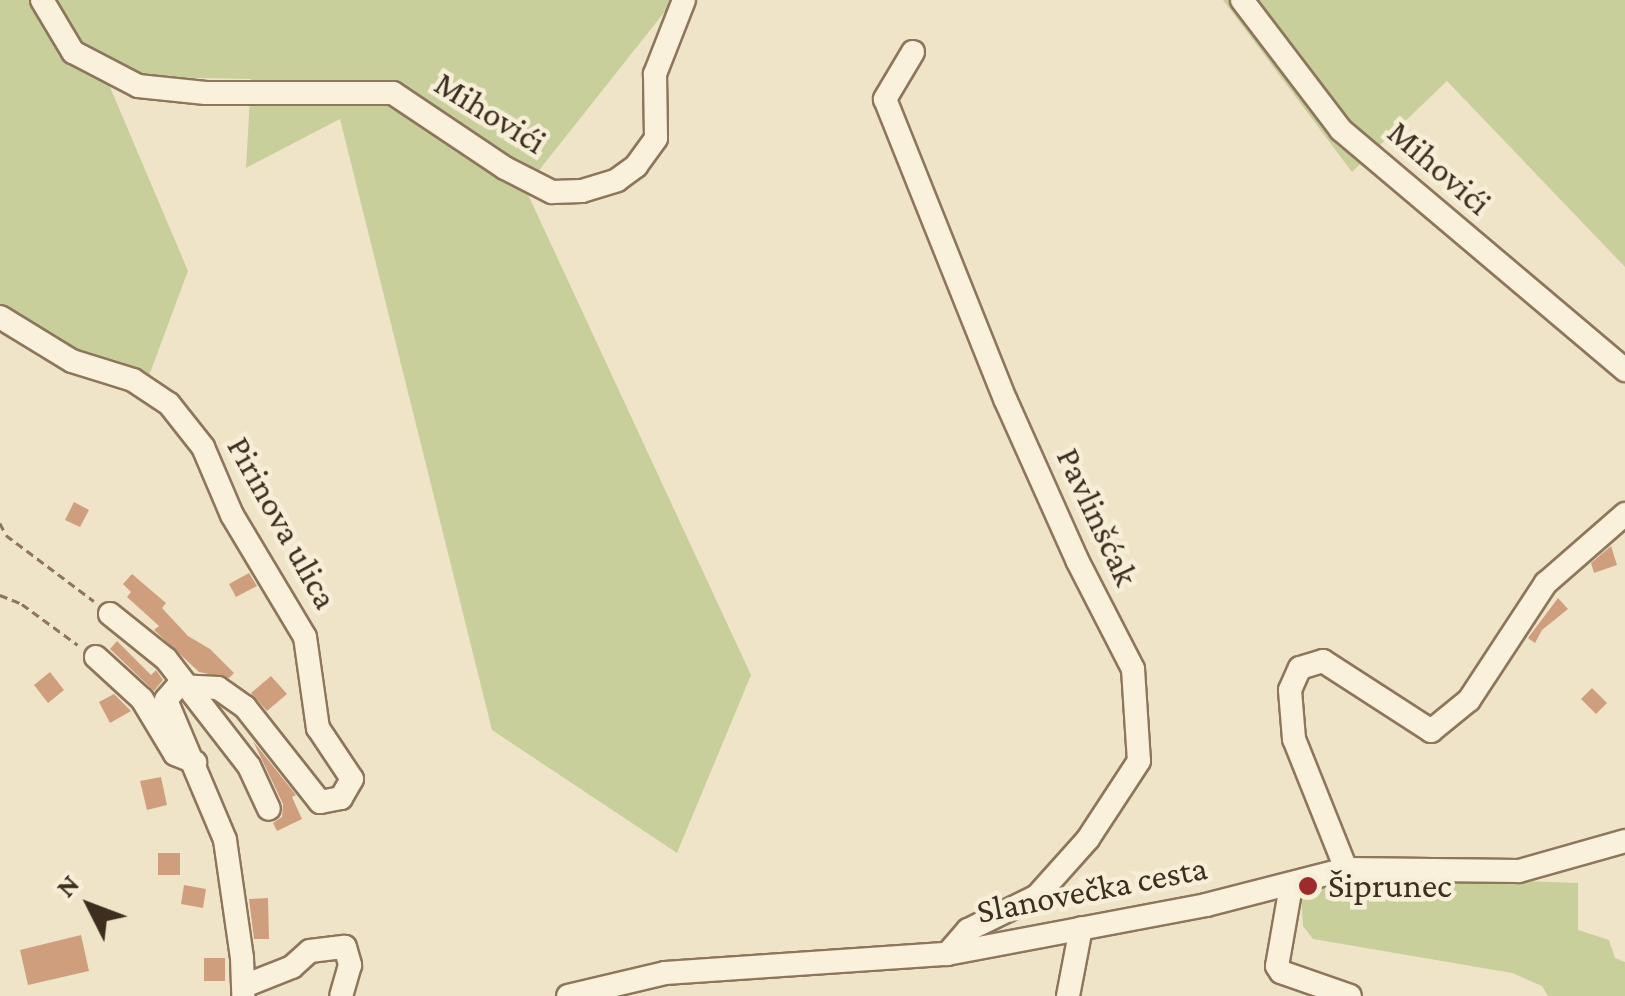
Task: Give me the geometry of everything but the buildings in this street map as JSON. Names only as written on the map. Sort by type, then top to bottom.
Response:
[{"type":"street","name":"Mihovići","points":[[42,0],[73,52],[138,86],[206,92],[393,93],[504,168],[552,192],[582,191],[617,180],[636,166],[656,138],[655,74],[684,0]]},
{"type":"street","name":"Mihovići","points":[[1242,0],[1341,130],[1464,238],[1621,365]]},
{"type":"street","name":"Pavlinšćak","points":[[913,52],[885,100],[1006,401],[1077,560],[1132,669],[1139,761],[1088,839],[1036,896],[968,930],[948,954]]},
{"type":"street","name":"Pirinova ulica","points":[[0,317],[72,361],[133,380],[169,404],[202,448],[232,515],[305,637],[318,728],[352,780],[341,798],[320,802],[244,707],[218,688],[187,686]]},
{"type":"street","points":[[1346,869],[1294,738],[1290,690],[1300,668],[1323,662],[1431,731],[1469,700],[1546,583],[1625,514]]},
{"type":"street","points":[[110,614],[166,659],[249,766],[269,808]]},
{"type":"street","points":[[96,658],[142,700],[174,754],[195,762]]},
{"type":"street","points":[[187,686],[178,686],[166,700],[225,840],[244,991],[292,968],[310,951],[345,947],[350,965],[341,996]]},
{"type":"street","name":"Slanovečka cesta","points":[[568,996],[666,974],[948,954],[1290,886],[1346,869],[1518,871],[1625,841]]},
{"type":"street","points":[[1290,886],[1277,966],[1281,972],[1350,996]]},
{"type":"street","points":[[1068,996],[1080,928]]},
{"type":"path","points":[[0,523],[6,536],[110,614]]},
{"type":"path","points":[[0,595],[22,604],[96,658]]},
{"type":"green space","points":[[0,0],[674,0],[525,188],[751,675],[677,853],[492,730],[340,119],[246,168],[251,79],[142,77],[99,61],[188,271],[141,397],[0,304]]},
{"type":"green space","points":[[1223,0],[1625,0],[1625,267],[1447,81],[1352,172]]},
{"type":"green space","points":[[1378,876],[1578,883],[1578,930],[1609,940],[1615,958],[1625,962],[1625,996],[1548,996],[1542,986],[1512,973],[1313,939],[1303,926],[1301,893]]},
{"type":"place","name":"Šiprunec","points":[[1308,886]]}]
